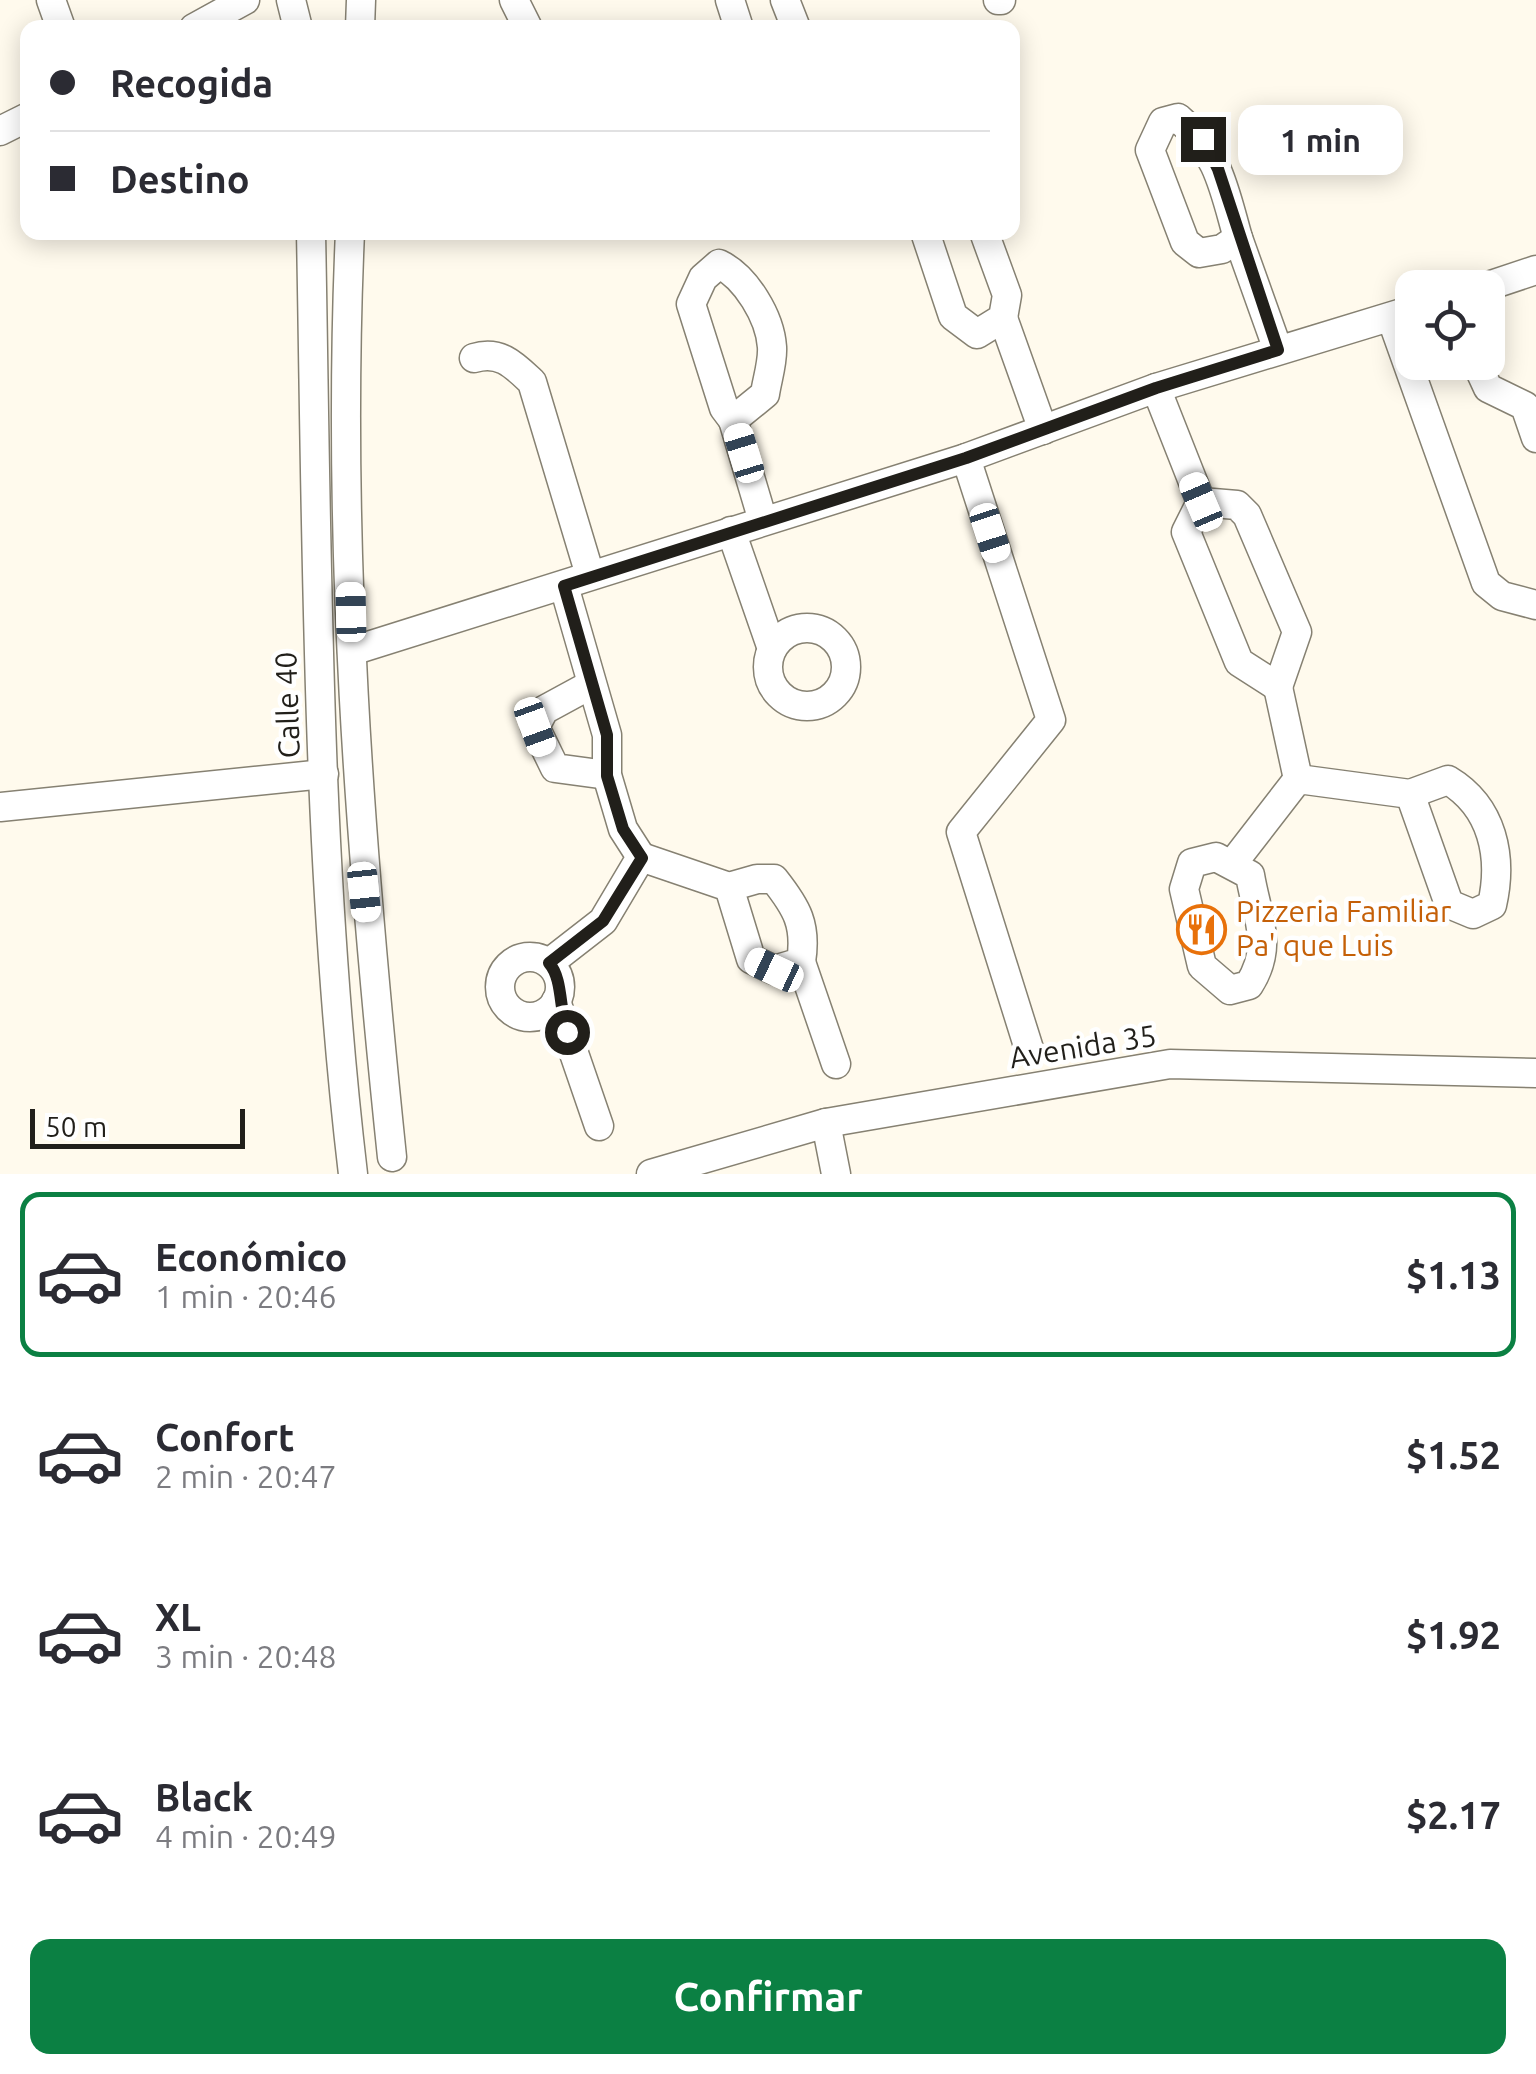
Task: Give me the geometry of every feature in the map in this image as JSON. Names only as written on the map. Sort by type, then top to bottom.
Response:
[{"type":"street","points":[[209,20],[245,0]]},
{"type":"street","points":[[1238,238],[1278,350]]},
{"type":"street","name":"Calle 40","points":[[310,240],[324,774],[335,1026],[352,1174]]},
{"type":"street","points":[[350,240],[345,346],[352,651],[364,892],[392,1157]]},
{"type":"street","points":[[928,240],[953,316],[976,334],[1003,318]]},
{"type":"street","points":[[987,240],[1007,295],[1003,318],[1043,430]]},
{"type":"street","points":[[733,420],[765,394],[772,347],[754,298],[736,272],[720,264],[703,278],[691,304],[724,408],[733,420],[762,521]]},
{"type":"street","points":[[1505,280],[1536,270]]},
{"type":"street","points":[[352,651],[966,458],[1156,388],[1395,316]]},
{"type":"street","points":[[474,358],[488,354],[508,360],[532,382],[577,581],[590,685],[607,735],[607,776],[623,829],[642,858],[730,887],[756,879],[774,880],[798,910],[805,936],[801,962],[836,1064]]},
{"type":"street","points":[[1423,380],[1486,582],[1502,596],[1536,606]]},
{"type":"street","points":[[1484,380],[1488,388],[1524,406],[1536,438]]},
{"type":"street","points":[[1156,388],[1201,502],[1186,532],[1239,662],[1278,687]]},
{"type":"street","points":[[966,458],[1051,720],[961,832],[1030,1052]]},
{"type":"street","points":[[1201,502],[1236,505],[1247,515],[1297,632],[1278,687],[1298,779],[1233,863]]},
{"type":"street","points":[[732,531],[772,649]]},
{"type":"street","points":[[590,685],[544,710],[535,727],[555,768],[607,776]]},
{"type":"street","points":[[0,807],[324,774]]},
{"type":"street","points":[[1298,779],[1410,794],[1448,780],[1478,804],[1500,870],[1492,905],[1472,914],[1449,904],[1410,794]]},
{"type":"street","points":[[556,1001],[542,1014],[523,1016],[507,1006],[500,988],[506,969],[521,958],[549,963],[603,921],[642,858]]},
{"type":"street","points":[[730,887],[751,959],[774,970],[801,962]]},
{"type":"street","points":[[549,963],[560,981],[556,1001],[598,1126]]},
{"type":"street","name":"Avenida 35","points":[[651,1174],[826,1123],[1170,1064],[1536,1073]]},
{"type":"street","points":[[826,1123],[836,1174]]},
{"type":"place","name":"Pizzeria Familiar Pa' que Luis","points":[[1201,929]]},
{"type":"route","points":[[567,1032],[556,1001],[560,981],[549,963],[603,921],[642,858],[623,829],[607,776],[607,735],[564,586],[966,458],[1156,388],[1278,350],[1218,169],[1203,139]]}]
